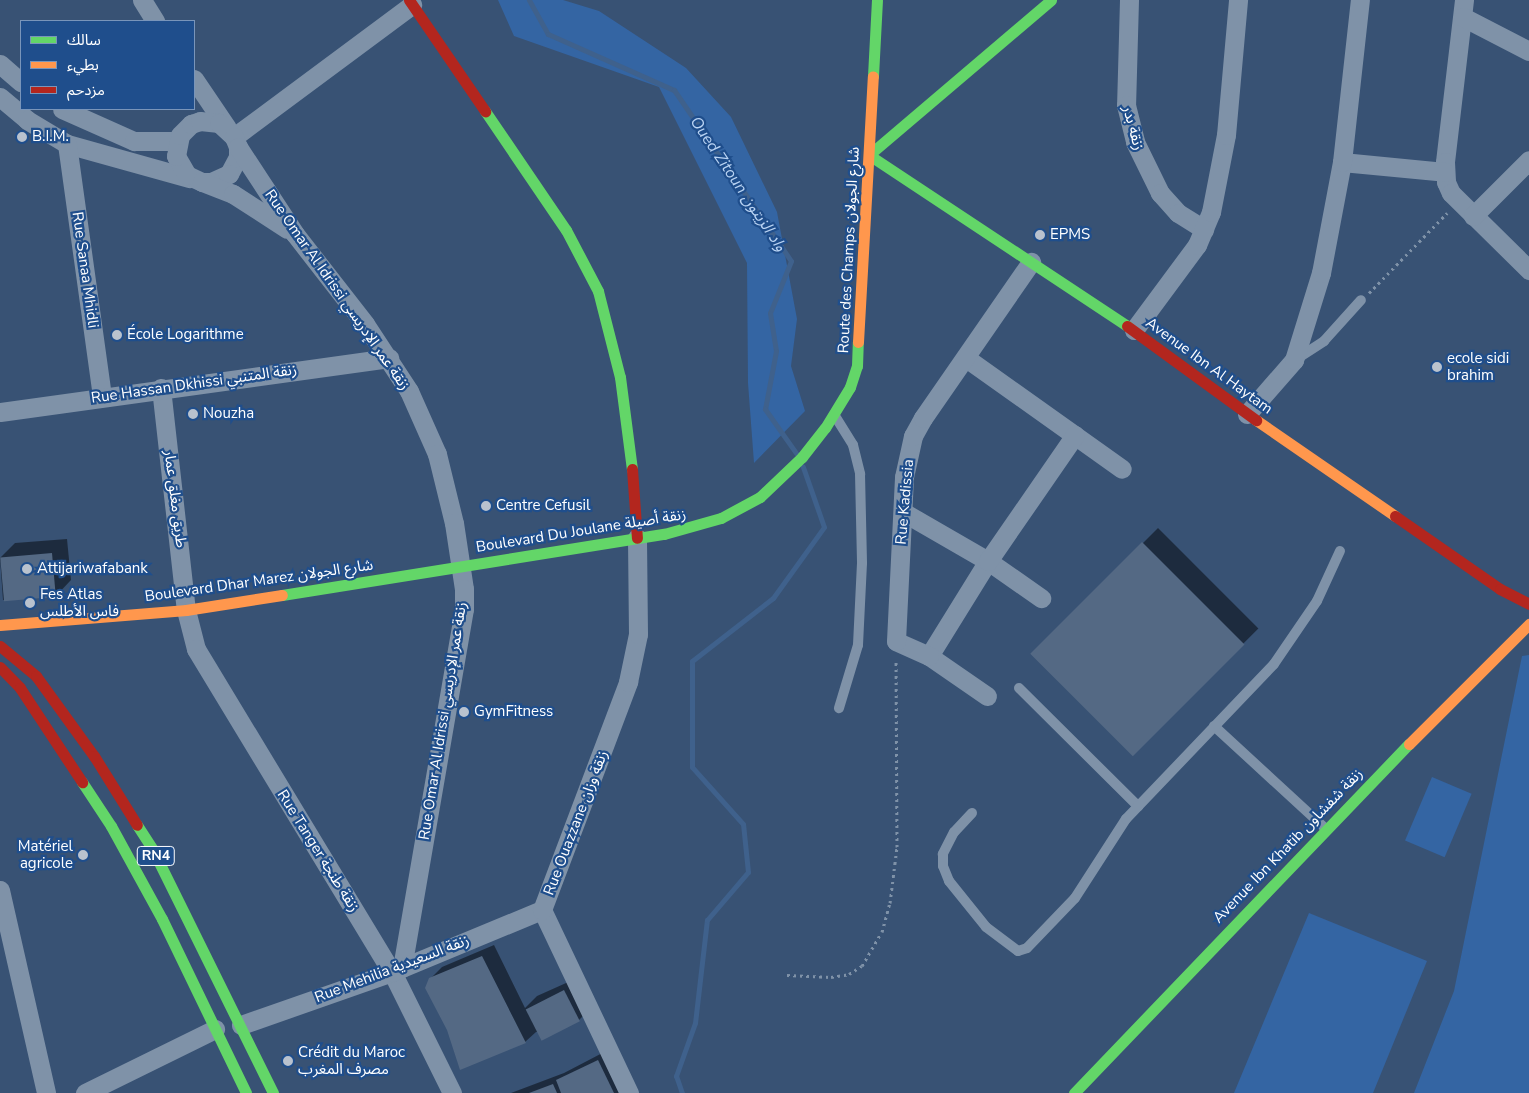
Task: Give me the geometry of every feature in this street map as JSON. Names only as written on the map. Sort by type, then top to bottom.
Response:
[{"type":"street","points":[[142,0],[154,20]]},
{"type":"street","name":"Route des Champs شارع الجولان","points":[[760,497],[802,458],[834,415],[850,387],[861,342],[877,0]]},
{"type":"street","points":[[869,155],[1051,0]]},
{"type":"street","name":"زنقة بدر","points":[[1129,0],[1126,104],[1135,142],[1160,193],[1178,213],[1204,229]]},
{"type":"street","points":[[1134,330],[1197,245],[1204,229],[1217,187],[1226,134],[1238,0]]},
{"type":"street","points":[[1247,414],[1294,360],[1321,273],[1342,162],[1360,0]]},
{"type":"street","points":[[233,137],[410,3],[561,223],[598,291],[609,326],[620,377],[631,448],[637,538]]},
{"type":"street","points":[[1529,51],[1463,9],[1444,172],[1451,193],[1529,270]]},
{"type":"street","points":[[0,64],[20,81]]},
{"type":"street","name":"Rue Omar Al Idrissi زنقة عمر الإدريسي","points":[[195,80],[295,234],[389,358],[425,422],[437,454],[450,506],[464,589],[461,630],[397,970]]},
{"type":"street","points":[[0,97],[27,120],[67,144],[197,181],[233,194],[295,234]]},
{"type":"street","points":[[64,110],[134,141],[180,136],[191,124],[210,120],[233,137],[238,157],[229,174],[221,179],[197,181],[178,163],[180,136],[185,110]]},
{"type":"street","name":"Rue Sanaa Mhidli","points":[[67,144],[102,396]]},
{"type":"street","name":"Avenue Ibn Al Haytam","points":[[869,155],[1134,330],[1247,414],[1500,588],[1529,604]]},
{"type":"street","points":[[1474,216],[1529,160]]},
{"type":"street","points":[[1342,162],[1444,172]]},
{"type":"street","name":"Rue Kadissia","points":[[896,641],[904,477],[913,436],[1031,262]]},
{"type":"street","name":"Rue Hassan Dkhissi زنقة المتنبي","points":[[0,412],[102,396],[389,358]]},
{"type":"street","points":[[966,358],[1122,469]]},
{"type":"street","name":"طريق مغلق عمار","points":[[161,388],[186,610]]},
{"type":"street","points":[[929,656],[988,561],[1074,435]]},
{"type":"street","name":"Boulevard Du Joulane زنقة أصيلة","points":[[461,566],[694,528],[760,497]]},
{"type":"street","points":[[902,512],[988,561],[1041,598]]},
{"type":"street","name":"Rue Ouazzane زنقة وزان","points":[[629,1093],[542,910],[628,682],[638,634],[637,538]]},
{"type":"street","name":"Boulevard Dhar Marez شارع الجولان","points":[[0,625],[186,610],[461,566]]},
{"type":"street","name":"Rue Tanger زنقة طنجة","points":[[186,610],[190,632],[206,668],[397,970],[452,1093]]},
{"type":"street","name":"Avenue Ibn Khatib زنقة شفشاون","points":[[1074,1093],[1325,828],[1529,624]]},
{"type":"street","points":[[896,641],[929,656],[987,696]]},
{"type":"street","name":"RN4","points":[[0,646],[36,676],[94,756],[153,850],[273,1093]]},
{"type":"street","name":"RN4","points":[[0,667],[20,688],[111,826],[246,1093]]},
{"type":"street","points":[[0,890],[46,1093]]},
{"type":"street","name":"Rue Mehilia زنقة السعيدية","points":[[241,1025],[397,970],[542,910]]},
{"type":"street","points":[[85,1093],[215,1029]]},
{"type":"lane","points":[[1294,360],[1324,341],[1361,300]]},
{"type":"lane","points":[[834,415],[853,445],[860,474],[862,563],[858,645],[839,708]]},
{"type":"lane","points":[[972,813],[954,832],[943,854],[943,866],[949,881],[986,927],[1018,951],[1035,944],[1061,916],[1076,898],[1105,848],[1138,806],[1274,664],[1297,634],[1318,601],[1340,551]]},
{"type":"lane","points":[[1019,688],[1138,806]]},
{"type":"lane","points":[[1214,726],[1325,828]]},
{"type":"path","points":[[1361,300],[1459,201]]},
{"type":"path","points":[[787,975],[831,977],[849,974],[862,966],[882,932],[890,903],[897,847],[896,641]]},
{"type":"shaded area","points":[[498,0],[563,0],[599,11],[686,68],[731,117],[777,212],[797,319],[791,366],[805,411],[754,463],[748,383],[747,263],[659,87],[514,36]]},
{"type":"shaded area","points":[[1529,655],[1529,1093],[1414,1093],[1454,991],[1522,656]]},
{"type":"shaded area","points":[[1432,777],[1472,794],[1445,857],[1405,841]]},
{"type":"shaded area","points":[[1309,913],[1427,961],[1373,1093],[1234,1093]]},
{"type":"building","points":[[1142,542],[1245,645],[1133,756],[1030,654]]},
{"type":"building","name":"Attijariwafabank","points":[[52,553],[56,597],[4,601],[0,558]]},
{"type":"building","points":[[482,956],[526,1043],[460,1070],[447,1030],[425,988],[429,978]]},
{"type":"building","points":[[564,990],[580,1021],[542,1041],[526,1010]]},
{"type":"building","points":[[598,1060],[614,1093],[561,1093],[556,1080]]},
{"type":"building","points":[[553,1084],[557,1093],[529,1093]]},
{"type":"waterway","name":"Oued Zitoun واد الزيتون","points":[[529,0],[548,34],[674,90],[791,261],[770,313],[776,351],[765,409],[796,453]]},
{"type":"waterway","name":"Oued Zitoun واد الزيتون","points":[[682,1093],[676,1076],[695,1023],[707,920],[748,872],[743,824],[692,767],[692,661],[773,598],[824,527],[803,467]]},
{"type":"traffic: fast","points":[[873,76],[877,0]]},
{"type":"traffic: fast","points":[[1051,0],[869,155],[1127,326]]},
{"type":"traffic: fast","points":[[485,111],[566,230],[598,291],[620,377],[632,469]]},
{"type":"traffic: fast","points":[[282,595],[664,534],[721,518],[760,497],[802,457],[825,428],[850,387],[857,366],[858,342]]},
{"type":"traffic: fast","points":[[1074,1093],[1409,744]]},
{"type":"traffic: fast","points":[[82,782],[111,826],[162,919],[246,1093]]},
{"type":"traffic: fast","points":[[137,825],[153,850],[273,1093]]},
{"type":"traffic: slow","points":[[858,342],[873,76]]},
{"type":"traffic: slow","points":[[1256,420],[1395,516]]},
{"type":"traffic: slow","points":[[0,625],[186,610],[282,595]]},
{"type":"traffic: slow","points":[[1409,744],[1529,624]]},
{"type":"traffic: jam","points":[[409,0],[485,111]]},
{"type":"traffic: jam","points":[[1127,326],[1256,420]]},
{"type":"traffic: jam","points":[[632,469],[637,538]]},
{"type":"traffic: jam","points":[[1395,516],[1500,589],[1529,604]]},
{"type":"traffic: jam","points":[[0,646],[36,676],[94,756],[137,825]]},
{"type":"traffic: jam","points":[[0,667],[20,688],[82,782]]},
{"type":"place","name":"B.I.M.","points":[[22,137]]},
{"type":"place","name":"EPMS","points":[[1040,235]]},
{"type":"place","name":"École Logarithme","points":[[117,335]]},
{"type":"place","name":"ecole sidi brahim","points":[[1437,367]]},
{"type":"place","name":"Nouzha","points":[[193,414]]},
{"type":"place","name":"Centre Cefusil","points":[[486,506]]},
{"type":"place","name":"Attijariwafabank","points":[[27,569]]},
{"type":"place","name":"Fes Atlas فاس الأطلس","points":[[30,603]]},
{"type":"place","name":"GymFitness","points":[[464,712]]},
{"type":"place","name":"Matériel agricole","points":[[83,855]]},
{"type":"place","name":"Crédit du Maroc مصرف المغرب","points":[[288,1061]]}]
